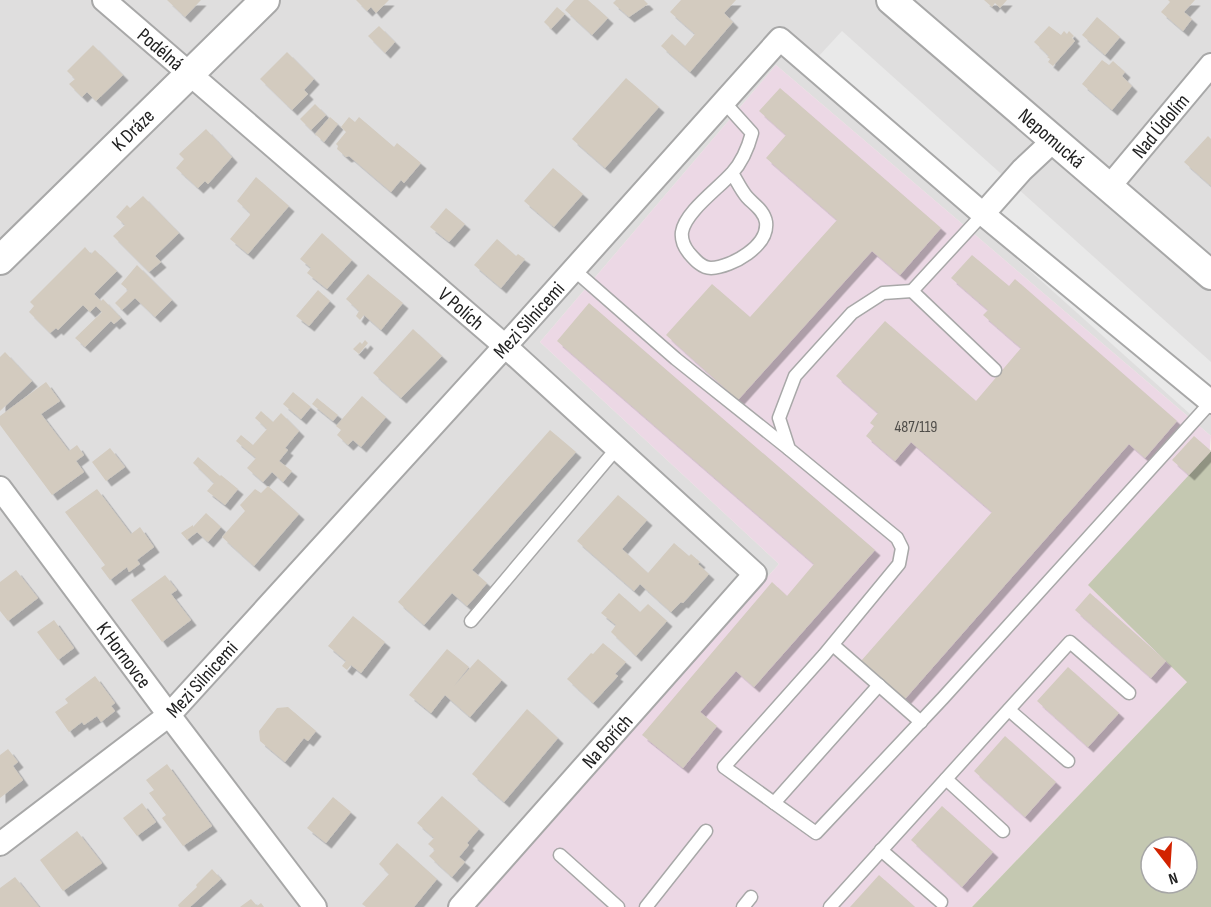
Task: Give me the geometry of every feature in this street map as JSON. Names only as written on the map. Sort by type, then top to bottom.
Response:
[{"type":"street","name":"Podélná","points":[[104,0],[190,74]]},
{"type":"street","name":"K Dráze","points":[[0,260],[265,0]]},
{"type":"street","name":"Nepomucká","points":[[891,0],[1211,274]]},
{"type":"street","name":"Mezi Silnicemi","points":[[0,844],[169,715],[505,346],[780,39],[983,214]]},
{"type":"street","name":"Nad Údolím","points":[[1109,187],[1211,65]]},
{"type":"street","name":"V Polích","points":[[190,74],[505,346],[755,574]]},
{"type":"street","points":[[1054,140],[1022,170],[983,214],[1211,402]]},
{"type":"street","name":"K Hornovce","points":[[0,488],[315,907]]},
{"type":"street","name":"Na Bořích","points":[[460,907],[755,574]]},
{"type":"lane","points":[[724,102],[752,133],[747,152],[732,173],[703,200],[682,231],[684,247],[697,262],[710,268],[734,262],[755,248],[763,238],[766,221],[758,206],[747,197],[732,173]]},
{"type":"lane","points":[[789,449],[779,418],[795,376],[852,313],[883,293],[912,291],[983,214]]},
{"type":"lane","points":[[573,269],[676,359],[897,538],[902,548],[899,564],[833,645],[724,768],[816,833],[921,722],[1211,402]]},
{"type":"lane","points":[[912,291],[994,370]]},
{"type":"lane","points":[[471,621],[617,448]]},
{"type":"lane","points":[[830,907],[1070,642],[1129,693]]},
{"type":"lane","points":[[833,645],[921,722]]},
{"type":"lane","points":[[774,803],[879,685]]},
{"type":"lane","points":[[1009,710],[1068,761]]},
{"type":"lane","points":[[946,779],[1003,831]]},
{"type":"lane","points":[[646,907],[706,831]]},
{"type":"lane","points":[[881,850],[941,902]]},
{"type":"lane","points":[[561,855],[618,907]]},
{"type":"shaded area","points":[[0,0],[1211,0],[1211,436],[776,65],[540,342],[779,564],[471,907],[0,907]]},
{"type":"shaded area","points":[[842,31],[1211,362],[1211,390],[1190,414],[806,70]]},
{"type":"shaded area","points":[[776,65],[1211,436],[1187,682],[972,907],[471,907],[779,564],[540,342]]},
{"type":"shaded area","points":[[1211,451],[1211,907],[972,907],[1187,682],[1088,585]]},
{"type":"building","points":[[167,0],[201,0],[185,17]]},
{"type":"building","points":[[356,0],[389,0],[376,13],[371,7],[367,11]]},
{"type":"building","points":[[574,0],[588,0],[608,18],[592,35],[565,10]]},
{"type":"building","points":[[616,0],[644,0],[648,4],[629,17],[613,3]]},
{"type":"building","points":[[681,0],[736,0],[724,13],[733,22],[690,72],[661,46],[672,34],[685,46],[695,34],[670,12]]},
{"type":"building","points":[[984,0],[1007,0],[1000,8],[995,3],[992,7]]},
{"type":"building","points":[[1168,0],[1195,0],[1184,12],[1192,19],[1183,31],[1161,12],[1170,2]]},
{"type":"building","points":[[557,7],[565,14],[551,29],[544,22]]},
{"type":"building","points":[[1097,17],[1120,37],[1105,55],[1082,35]]},
{"type":"building","points":[[379,26],[395,42],[385,53],[368,36]]},
{"type":"building","points":[[1049,26],[1061,35],[1064,31],[1067,34],[1069,31],[1075,41],[1053,66],[1048,62],[1050,59],[1047,57],[1049,56],[1034,42]]},
{"type":"building","points":[[93,45],[123,75],[96,101],[87,92],[82,97],[69,84],[75,79],[67,71]]},
{"type":"building","points":[[287,52],[314,79],[304,90],[308,94],[292,110],[260,79]]},
{"type":"building","points":[[1102,60],[1109,65],[1113,61],[1125,72],[1122,76],[1132,86],[1112,110],[1082,84]]},
{"type":"building","points":[[626,78],[659,107],[605,168],[572,139]]},
{"type":"building","points":[[780,88],[941,228],[900,275],[872,251],[738,400],[666,335],[712,284],[750,317],[837,220],[766,158],[786,135],[759,111]]},
{"type":"building","points":[[315,104],[326,115],[311,130],[300,119]]},
{"type":"building","points":[[330,117],[338,124],[324,142],[315,134]]},
{"type":"building","points":[[349,117],[355,122],[359,117],[394,147],[397,143],[421,163],[404,183],[401,180],[391,192],[349,156],[346,157],[337,149],[336,144],[346,132],[341,127]]},
{"type":"building","points":[[206,129],[232,157],[208,184],[205,181],[198,188],[176,168],[184,159],[179,154]]},
{"type":"building","points":[[1208,136],[1211,139],[1211,186],[1184,162]]},
{"type":"building","points":[[553,168],[583,194],[554,227],[524,201]]},
{"type":"building","points":[[256,177],[289,206],[248,254],[230,239],[250,215],[237,201]]},
{"type":"building","points":[[143,196],[179,233],[155,256],[161,262],[149,272],[113,236],[125,225],[116,217],[127,205],[130,208]]},
{"type":"building","points":[[446,208],[465,224],[449,242],[430,227]]},
{"type":"building","points":[[322,233],[352,260],[327,289],[307,273],[311,268],[300,259]]},
{"type":"building","points":[[497,239],[516,256],[518,254],[525,259],[501,288],[474,265]]},
{"type":"building","points":[[85,247],[91,254],[95,250],[117,271],[94,294],[101,301],[103,299],[121,318],[114,324],[111,321],[85,347],[75,338],[102,312],[96,306],[90,312],[83,305],[58,330],[56,328],[50,333],[29,312],[34,306],[30,302]]},
{"type":"building","points":[[972,255],[1009,286],[1015,279],[1177,421],[1145,458],[1129,444],[905,699],[861,661],[992,512],[911,442],[895,461],[866,436],[874,426],[870,423],[878,413],[836,376],[885,321],[976,401],[1021,348],[983,315],[988,310],[951,278]]},
{"type":"building","points":[[137,265],[172,300],[155,317],[135,298],[122,310],[115,303],[128,290],[121,284]]},
{"type":"building","points":[[368,274],[403,303],[381,330],[364,315],[360,320],[356,316],[359,311],[346,299]]},
{"type":"building","points":[[318,290],[330,301],[309,326],[296,316]]},
{"type":"building","points":[[589,303],[875,550],[754,687],[736,671],[700,712],[717,726],[683,768],[642,735],[772,582],[787,596],[814,564],[557,341]]},
{"type":"building","points":[[413,329],[442,356],[401,398],[373,373]]},
{"type":"building","points":[[365,340],[368,343],[359,354],[353,349]]},
{"type":"building","points":[[5,352],[32,381],[0,411],[0,357]]},
{"type":"building","points":[[46,382],[60,401],[41,414],[69,451],[77,445],[84,455],[76,461],[84,472],[52,495],[0,425],[0,416]]},
{"type":"building","points":[[293,392],[311,407],[301,419],[283,404]]},
{"type":"building","points":[[362,396],[386,417],[361,447],[353,440],[348,445],[337,435],[341,430],[336,426]]},
{"type":"building","points":[[317,398],[338,415],[333,421],[312,404]]},
{"type":"building","points":[[261,411],[273,422],[281,413],[299,431],[285,448],[288,450],[279,461],[292,471],[283,482],[272,472],[263,482],[247,468],[256,458],[236,441],[241,435],[253,445],[267,429],[255,418]]},
{"type":"building","points":[[550,430],[576,452],[472,570],[487,583],[477,595],[467,606],[452,593],[424,625],[398,602]]},
{"type":"building","points":[[1194,436],[1211,451],[1189,475],[1172,460]]},
{"type":"building","points":[[110,448],[125,467],[106,481],[92,462]]},
{"type":"building","points":[[198,457],[238,489],[225,505],[207,491],[214,483],[193,463]]},
{"type":"building","points":[[268,486],[299,514],[254,566],[222,537],[245,511],[240,505],[255,489],[261,493]]},
{"type":"building","points":[[97,489],[131,534],[140,527],[154,547],[137,560],[140,564],[129,572],[127,567],[110,580],[101,568],[105,565],[65,512]]},
{"type":"building","points":[[618,495],[647,520],[622,549],[648,573],[674,543],[689,556],[691,554],[709,574],[683,603],[681,602],[671,612],[640,584],[634,591],[577,541]]},
{"type":"building","points":[[206,513],[221,527],[208,542],[197,532],[187,540],[181,533],[193,525],[193,527]]},
{"type":"building","points":[[16,570],[38,598],[8,621],[0,611],[0,582]]},
{"type":"building","points":[[165,575],[177,590],[171,594],[191,620],[162,642],[131,600]]},
{"type":"building","points":[[619,593],[640,612],[648,604],[667,621],[636,656],[611,632],[616,625],[601,613]]},
{"type":"building","points":[[1090,593],[1166,661],[1151,678],[1075,610]]},
{"type":"building","points":[[353,616],[385,642],[361,673],[351,665],[347,670],[342,666],[346,661],[328,646]]},
{"type":"building","points":[[54,620],[74,648],[58,660],[37,632]]},
{"type":"building","points":[[603,643],[626,662],[615,674],[618,676],[593,703],[567,679]]},
{"type":"building","points":[[447,649],[469,667],[454,686],[478,659],[502,680],[470,717],[445,695],[431,713],[409,695]]},
{"type":"building","points":[[1068,667],[1119,713],[1088,747],[1037,701]]},
{"type":"building","points":[[95,676],[115,703],[111,706],[115,711],[101,722],[97,716],[84,725],[82,722],[69,732],[55,712],[68,703],[65,699]]},
{"type":"building","points":[[288,707],[316,731],[308,741],[304,738],[285,762],[260,741],[259,731],[277,708]]},
{"type":"building","points":[[527,709],[558,738],[504,802],[472,774]]},
{"type":"building","points":[[1005,736],[1056,782],[1025,817],[974,771]]},
{"type":"building","points":[[8,749],[18,762],[13,766],[23,780],[0,798],[0,755]]},
{"type":"building","points":[[167,764],[212,826],[183,846],[162,818],[166,815],[149,793],[154,790],[146,780]]},
{"type":"building","points":[[442,796],[479,829],[459,857],[465,862],[452,877],[429,856],[435,850],[428,844],[434,838],[417,823]]},
{"type":"building","points":[[333,797],[351,812],[326,843],[307,828]]},
{"type":"building","points":[[142,803],[156,822],[137,836],[123,818]]},
{"type":"building","points":[[942,806],[993,852],[962,887],[911,840]]},
{"type":"building","points":[[77,831],[102,863],[63,891],[40,860]]},
{"type":"building","points":[[397,843],[437,879],[414,907],[366,907],[362,904],[389,874],[379,864]]},
{"type":"building","points":[[212,869],[221,879],[190,907],[179,907],[178,905]]},
{"type":"building","points":[[879,875],[905,898],[915,907],[850,907]]},
{"type":"building","points":[[15,877],[39,907],[0,907],[0,888]]},
{"type":"building","points":[[251,899],[257,906],[261,903],[264,907],[240,907]]}]
